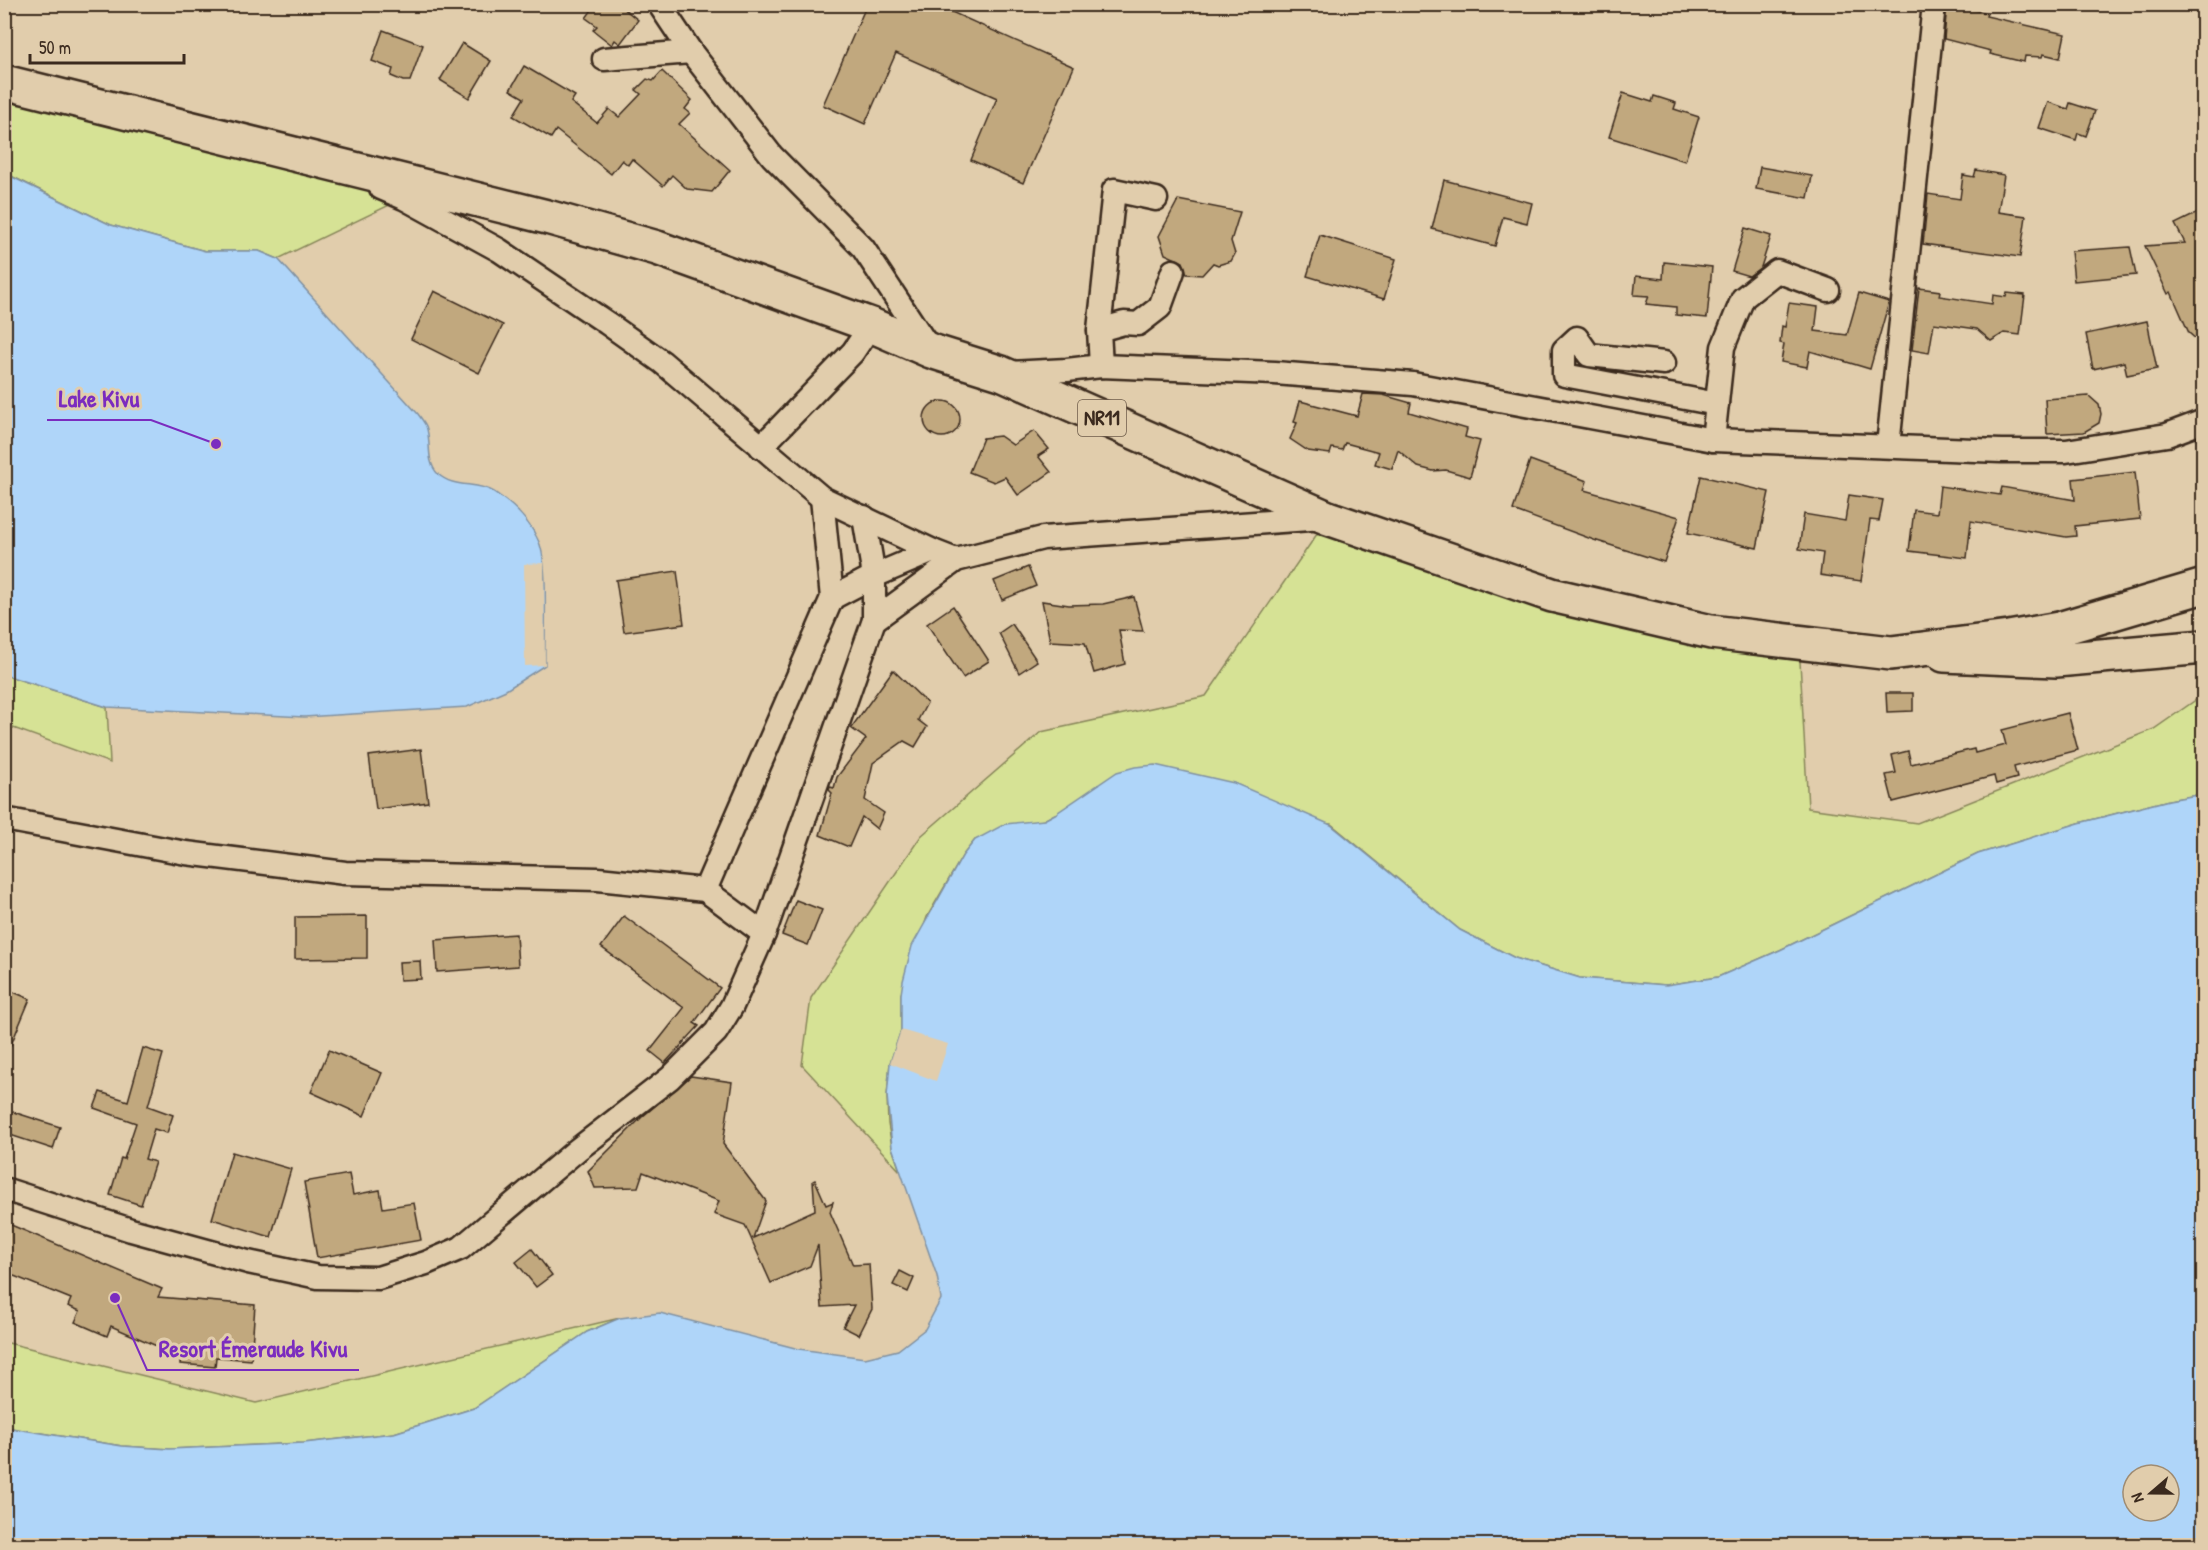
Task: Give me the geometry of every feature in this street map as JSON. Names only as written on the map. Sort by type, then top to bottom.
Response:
[{"type":"main road","name":"NR11","points":[[4,82],[547,217],[657,248],[871,325],[931,351],[1001,373],[1328,518],[1552,595],[1711,632],[1891,653],[2009,638],[2059,629],[2204,586]]},
{"type":"main road","points":[[1891,653],[2056,660],[2204,647]]},
{"type":"street","points":[[659,4],[691,52],[772,156],[863,248],[931,351]]},
{"type":"street","points":[[1888,446],[1934,4]]},
{"type":"street","points":[[604,59],[691,52]]},
{"type":"street","points":[[307,158],[404,198],[499,250],[662,362],[822,498],[956,560]]},
{"type":"street","points":[[1101,366],[1099,330],[1114,190],[1156,200]]},
{"type":"street","points":[[1099,330],[1124,323],[1138,324],[1160,307],[1173,271]]},
{"type":"street","points":[[1713,440],[1723,347],[1743,298],[1777,271],[1828,290]]},
{"type":"street","points":[[761,447],[853,352],[871,325]]},
{"type":"street","points":[[1664,363],[1589,356],[1577,338],[1564,350],[1564,375],[1717,404]]},
{"type":"street","points":[[1001,373],[1101,366],[1275,373],[1413,384],[1713,440],[2001,451],[2066,451],[2167,435],[2204,421]]},
{"type":"street","points":[[705,890],[832,598],[822,498]]},
{"type":"street","points":[[4,1189],[131,1230],[248,1262],[318,1277],[378,1278],[426,1263],[461,1248],[577,1150],[670,1078],[716,1032],[732,1006],[764,934],[874,620],[874,576],[864,517]]},
{"type":"street","points":[[874,620],[956,560],[1043,538],[1328,518]]},
{"type":"street","points":[[832,598],[874,576],[933,551]]},
{"type":"street","points":[[4,819],[186,853],[345,873],[598,879],[705,890],[764,934]]},
{"type":"green space","points":[[4,82],[404,198],[278,259],[259,251],[205,251],[111,225],[5,173]]},
{"type":"green space","points":[[1328,518],[1552,595],[1799,643],[1808,808],[1917,823],[2154,729],[2203,695],[2203,794],[2169,800],[2079,823],[1978,854],[1780,950],[1718,977],[1666,985],[1580,978],[1515,958],[1460,930],[1331,824],[1055,814],[1044,820],[975,840],[963,855],[927,917],[901,994],[901,1030],[890,1063],[887,1096],[888,1124],[892,1147],[900,1171],[802,1065],[811,998],[921,836],[1041,732],[1206,696]]},
{"type":"green space","points":[[4,675],[107,707],[110,763],[5,725]]},
{"type":"green space","points":[[620,1318],[587,1332],[474,1408],[394,1433],[304,1443],[170,1449],[122,1446],[5,1427],[4,1342],[256,1403]]},
{"type":"water","points":[[4,173],[111,225],[205,251],[259,251],[278,259],[419,416],[428,432],[431,463],[438,474],[451,482],[494,492],[514,508],[531,527],[539,542],[544,567],[545,665],[506,690],[467,707],[304,717],[107,707],[5,675]]},
{"type":"water","points":[[1155,765],[1234,783],[1331,825],[1460,930],[1515,958],[1580,978],[1666,985],[1718,977],[1780,950],[1978,854],[2079,823],[2169,800],[2203,794],[2203,1545],[5,1545],[4,1427],[122,1446],[169,1449],[304,1443],[394,1433],[474,1408],[587,1332],[620,1318],[660,1313],[799,1349],[865,1358],[898,1350],[925,1329],[941,1299],[937,1276],[892,1147],[887,1096],[890,1063],[901,1030],[903,981],[912,946],[963,855],[975,840],[1005,824],[1044,820],[1117,772]]},
{"type":"pier","points":[[544,563],[545,665],[525,666],[524,564]]},
{"type":"pier","points":[[901,1030],[948,1044],[936,1081],[890,1063]]},
{"type":"building","points":[[596,4],[618,4],[638,20],[620,44],[615,40],[612,45],[593,30],[597,26],[586,18]]},
{"type":"building","points":[[867,4],[934,4],[1074,67],[1023,183],[971,160],[997,98],[896,53],[865,124],[823,105]]},
{"type":"building","points":[[1947,4],[1987,13],[1986,16],[2065,34],[2060,58],[2043,54],[2042,57],[2025,56],[2024,62],[1944,39]]},
{"type":"building","points":[[383,30],[423,45],[410,81],[391,76],[393,69],[372,61]]},
{"type":"building","points":[[462,43],[491,61],[469,98],[440,80]]},
{"type":"building","points":[[524,66],[575,96],[571,102],[597,123],[609,109],[619,117],[641,94],[636,90],[647,79],[653,81],[662,71],[692,100],[685,109],[690,113],[679,124],[730,170],[712,192],[687,189],[672,175],[663,186],[632,159],[628,165],[622,160],[611,174],[556,130],[551,138],[513,116],[524,98],[510,90]]},
{"type":"building","points":[[1623,93],[1652,102],[1654,96],[1676,103],[1674,109],[1699,117],[1685,161],[1609,137]]},
{"type":"building","points":[[2048,102],[2068,109],[2070,103],[2095,111],[2086,136],[2078,133],[2076,140],[2039,128]]},
{"type":"building","points":[[1760,167],[1812,176],[1808,198],[1756,189]]},
{"type":"building","points":[[1976,170],[2004,175],[1998,212],[2026,216],[2020,257],[1923,244],[1928,194],[1960,199],[1963,175],[1974,177]]},
{"type":"building","points":[[1444,180],[1532,203],[1527,223],[1503,217],[1495,246],[1432,229]]},
{"type":"building","points":[[1178,200],[1240,212],[1231,241],[1235,254],[1231,261],[1218,265],[1213,263],[1202,275],[1187,274],[1183,262],[1165,254],[1159,236]]},
{"type":"building","points":[[2204,210],[2204,346],[2189,333],[2171,292],[2168,294],[2145,246],[2185,243],[2175,224]]},
{"type":"building","points":[[1745,228],[1771,236],[1761,267],[1749,276],[1732,271]]},
{"type":"building","points":[[1320,235],[1396,259],[1384,299],[1307,276]]},
{"type":"building","points":[[2130,247],[2136,275],[2074,281],[2071,251]]},
{"type":"building","points":[[1664,262],[1712,267],[1707,318],[1676,315],[1676,307],[1646,304],[1649,296],[1634,295],[1636,276],[1663,279]]},
{"type":"building","points":[[1919,288],[1940,291],[1939,296],[1992,304],[1993,295],[2006,297],[2007,293],[2025,295],[2020,335],[2004,333],[1991,341],[1977,329],[1934,323],[1929,353],[1912,350]]},
{"type":"building","points":[[434,291],[503,325],[479,373],[411,339]]},
{"type":"building","points":[[1859,293],[1889,302],[1870,369],[1810,351],[1807,367],[1781,362],[1784,344],[1780,343],[1782,326],[1785,327],[1789,303],[1818,307],[1815,331],[1847,335]]},
{"type":"building","points":[[2147,321],[2157,369],[2127,375],[2124,362],[2093,369],[2086,334]]},
{"type":"building","points":[[1363,394],[1383,395],[1411,403],[1409,412],[1467,429],[1465,437],[1480,441],[1470,477],[1446,470],[1433,471],[1418,467],[1398,450],[1392,469],[1375,464],[1379,452],[1345,443],[1342,450],[1332,448],[1330,454],[1308,451],[1290,439],[1297,423],[1294,422],[1300,401],[1357,416]]},
{"type":"building","points":[[2089,396],[2099,405],[2101,414],[2099,423],[2084,432],[2047,434],[2045,399]]},
{"type":"building","points":[[942,401],[955,406],[960,419],[955,432],[942,437],[929,432],[924,419],[929,406]]},
{"type":"building","points":[[1034,431],[1049,449],[1038,456],[1051,472],[1018,495],[1005,477],[994,482],[969,472],[983,438],[1000,436],[1013,445]]},
{"type":"building","points":[[1530,460],[1587,481],[1584,490],[1679,517],[1664,562],[1594,540],[1513,510]]},
{"type":"building","points":[[2135,472],[2140,519],[2075,526],[2076,536],[2066,537],[1971,521],[1967,558],[1909,551],[1914,510],[1937,513],[1940,486],[2000,495],[2002,487],[2075,500],[2073,479]]},
{"type":"building","points":[[1701,476],[1769,492],[1757,548],[1688,533]]},
{"type":"building","points":[[1849,495],[1883,500],[1879,521],[1870,520],[1861,581],[1820,575],[1823,553],[1799,549],[1804,514],[1845,521]]},
{"type":"building","points":[[1028,567],[1036,586],[1002,600],[994,581]]},
{"type":"building","points":[[677,571],[684,624],[624,632],[616,580]]},
{"type":"building","points":[[1134,597],[1143,631],[1119,630],[1125,664],[1094,673],[1085,643],[1050,641],[1042,601],[1069,605],[1103,604]]},
{"type":"building","points":[[953,606],[989,661],[963,678],[927,624]]},
{"type":"building","points":[[1012,624],[1037,661],[1019,673],[999,633]]},
{"type":"building","points":[[893,670],[927,703],[918,720],[927,727],[915,747],[904,741],[873,763],[865,800],[884,813],[877,829],[862,817],[849,847],[820,835],[832,793],[829,790],[830,787],[834,788],[837,777],[866,739],[851,728]]},
{"type":"building","points":[[1886,693],[1913,693],[1913,711],[1887,712]]},
{"type":"building","points":[[2068,713],[2078,750],[2014,767],[2017,778],[1996,784],[1994,776],[1893,802],[1886,775],[1896,773],[1892,755],[1908,751],[1911,764],[1974,749],[1975,753],[2006,745],[2002,730]]},
{"type":"building","points":[[421,749],[428,802],[376,809],[369,756]]},
{"type":"building","points":[[796,900],[822,910],[808,945],[782,935]]},
{"type":"building","points":[[367,916],[367,958],[295,959],[295,917]]},
{"type":"building","points":[[624,916],[720,988],[694,1023],[699,1026],[665,1063],[650,1051],[684,1008],[601,947]]},
{"type":"building","points":[[516,934],[518,966],[437,972],[435,940]]},
{"type":"building","points":[[420,961],[421,979],[400,980],[399,962]]},
{"type":"building","points":[[4,988],[30,999],[5,1059],[4,1059]]},
{"type":"building","points":[[143,1048],[163,1054],[148,1106],[173,1115],[167,1133],[154,1129],[145,1159],[155,1162],[141,1205],[110,1195],[121,1158],[124,1159],[136,1123],[94,1108],[100,1092],[128,1101]]},
{"type":"building","points":[[329,1050],[382,1073],[364,1116],[311,1092]]},
{"type":"building","points":[[691,1076],[732,1082],[723,1144],[766,1201],[753,1238],[815,1210],[813,1181],[815,1180],[826,1205],[833,1202],[830,1212],[853,1265],[869,1264],[872,1309],[859,1335],[843,1327],[854,1305],[822,1307],[818,1245],[810,1266],[771,1283],[745,1225],[714,1214],[719,1201],[643,1172],[638,1187],[595,1188],[588,1171],[642,1117]]},
{"type":"building","points":[[4,1109],[60,1127],[53,1149],[4,1133]]},
{"type":"building","points":[[232,1152],[291,1169],[271,1237],[212,1219]]},
{"type":"building","points":[[349,1174],[353,1195],[380,1190],[383,1208],[414,1203],[421,1240],[317,1258],[304,1182]]},
{"type":"building","points":[[4,1222],[162,1289],[158,1297],[255,1305],[251,1360],[216,1357],[215,1367],[180,1364],[181,1352],[159,1350],[159,1347],[111,1326],[107,1336],[75,1322],[80,1311],[68,1306],[71,1299],[4,1272]]},
{"type":"building","points":[[532,1249],[552,1275],[536,1287],[516,1262]]},
{"type":"building","points":[[900,1271],[914,1278],[908,1292],[893,1285]]},
{"type":"place","name":"Lake Kivu","points":[[216,444]]},
{"type":"place","name":"Resort Émeraude Kivu","points":[[115,1298]]}]
